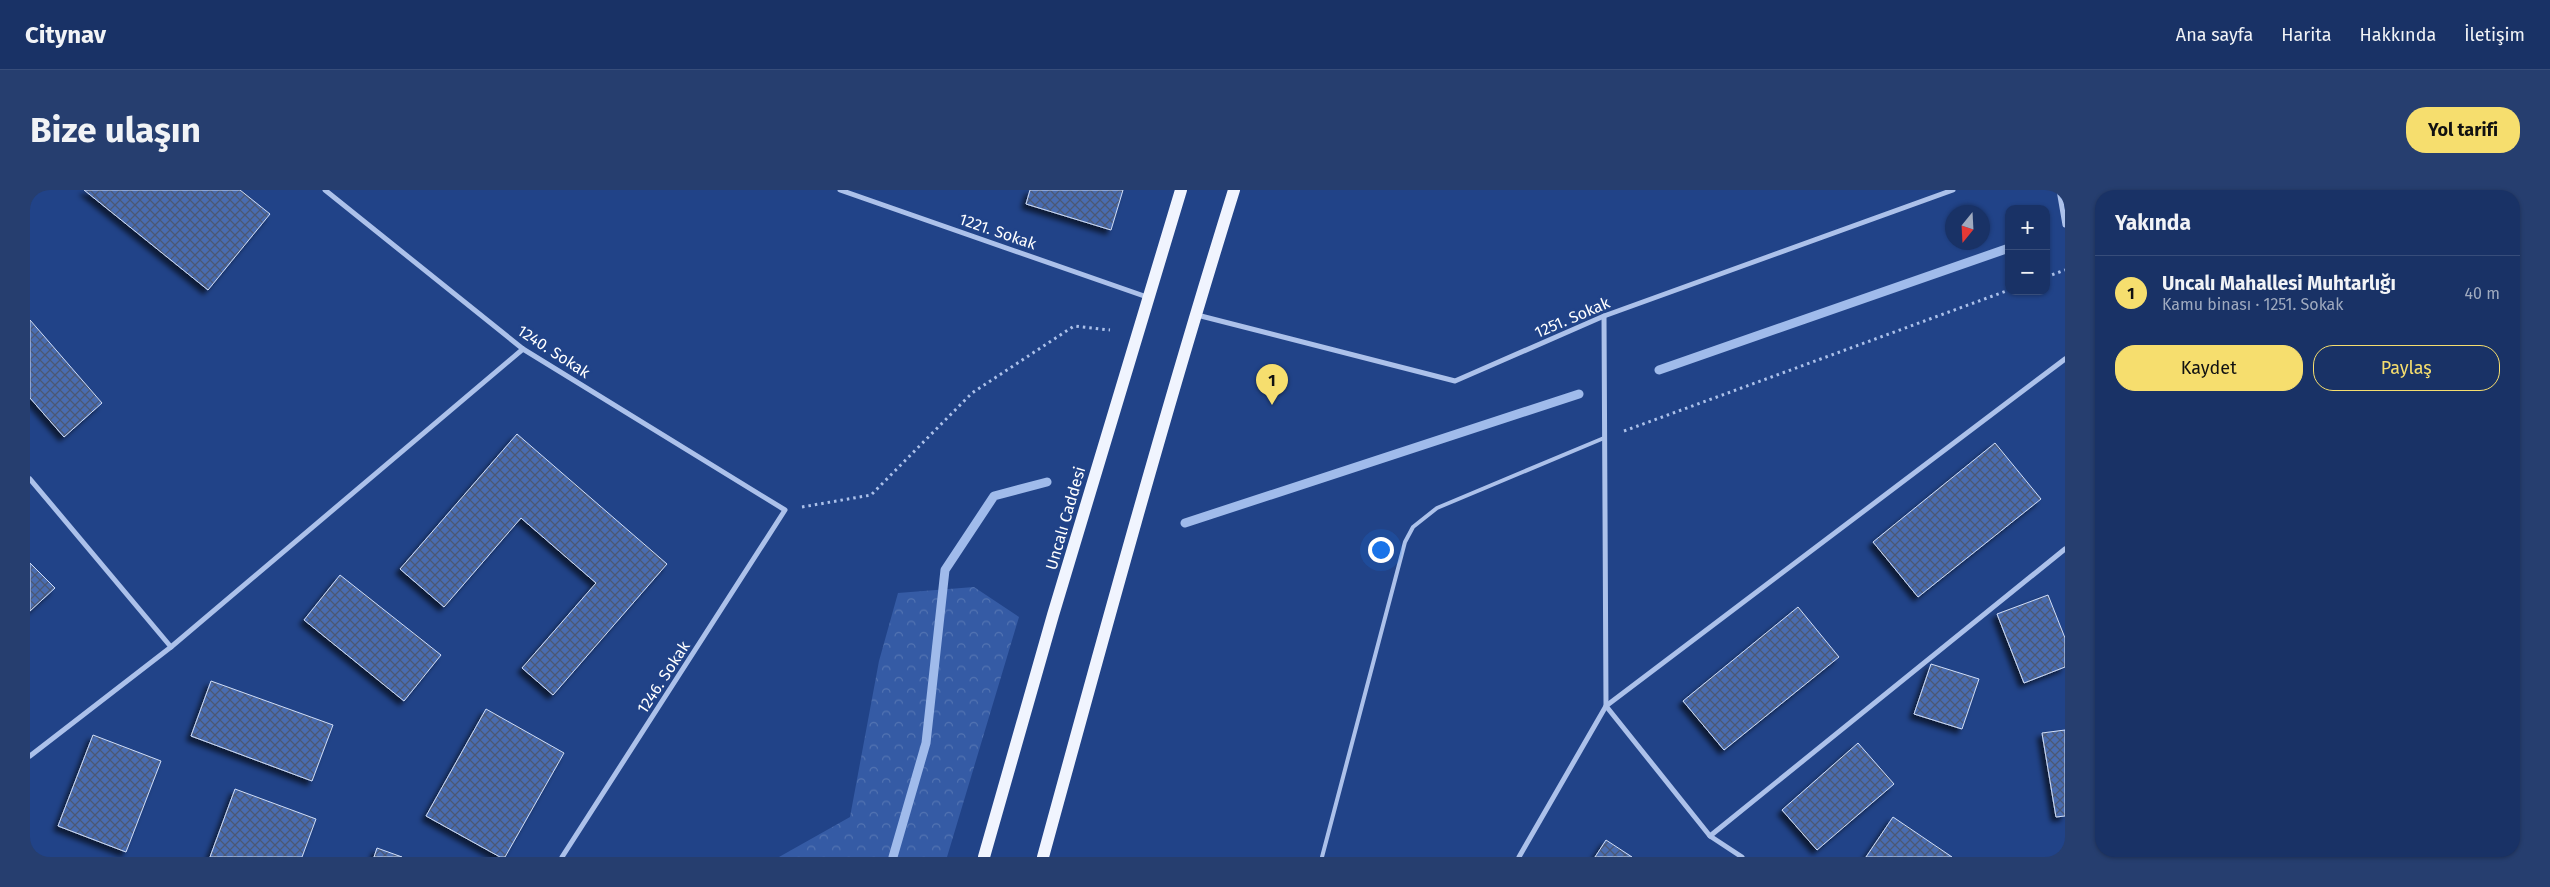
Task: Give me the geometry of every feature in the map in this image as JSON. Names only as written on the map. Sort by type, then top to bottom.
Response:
[{"type":"main road","name":"Uncalı Caddesi","points":[[984,857],[1147,297],[1181,190]]},
{"type":"main road","points":[[1043,857],[1104,632],[1195,314],[1234,190]]},
{"type":"street","name":"1240. Sokak","points":[[325,190],[523,349],[784,510]]},
{"type":"street","name":"1221. Sokak","points":[[840,190],[1147,297]]},
{"type":"street","name":"1251. Sokak","points":[[1195,314],[1455,381],[1604,316],[1953,190]]},
{"type":"street","points":[[2059,190],[2065,225]]},
{"type":"street","points":[[1604,316],[1606,706],[1710,836],[1742,857]]},
{"type":"street","points":[[30,756],[172,647],[523,349]]},
{"type":"street","points":[[1519,857],[1606,706],[2065,359]]},
{"type":"street","points":[[30,479],[172,647]]},
{"type":"street","name":"1246. Sokak","points":[[562,857],[784,510]]},
{"type":"street","points":[[1710,836],[2065,549]]},
{"type":"lane","points":[[1322,857],[1405,542],[1414,527],[1424,516],[1437,508],[1604,438]]},
{"type":"path","points":[[2050,276],[2065,270]]},
{"type":"path","points":[[1604,438],[2005,291]]},
{"type":"path","points":[[784,510],[871,495],[972,393],[1074,326],[1110,330]]},
{"type":"green space","points":[[974,587],[1019,617],[947,857],[779,857],[850,817],[879,661],[898,593]]},
{"type":"building","points":[[84,190],[240,190],[270,214],[208,290]]},
{"type":"building","points":[[1030,190],[1123,190],[1111,230],[1026,204]]},
{"type":"building","points":[[30,320],[102,403],[64,437],[30,398]]},
{"type":"building","points":[[517,434],[667,564],[553,695],[522,668],[596,583],[521,518],[444,607],[400,569]]},
{"type":"building","points":[[1995,443],[2041,499],[1918,597],[1873,542]]},
{"type":"building","points":[[30,563],[55,588],[30,611]]},
{"type":"building","points":[[340,575],[441,655],[404,701],[304,620]]},
{"type":"building","points":[[2048,595],[2065,638],[2065,667],[2024,683],[1997,614]]},
{"type":"building","points":[[1798,607],[1839,657],[1724,750],[1683,701]]},
{"type":"building","points":[[1931,664],[1979,679],[1962,729],[1914,714]]},
{"type":"building","points":[[211,681],[333,725],[312,781],[191,736]]},
{"type":"building","points":[[486,709],[564,753],[505,857],[500,857],[426,816]]},
{"type":"building","points":[[2065,730],[2065,816],[2056,817],[2042,733]]},
{"type":"building","points":[[93,735],[161,761],[126,852],[58,826]]},
{"type":"building","points":[[1858,743],[1894,784],[1817,850],[1782,810]]},
{"type":"building","points":[[235,789],[316,819],[302,857],[210,857]]},
{"type":"building","points":[[1893,817],[1952,857],[1866,857]]},
{"type":"building","points":[[1606,840],[1632,857],[1595,857]]},
{"type":"building","points":[[377,848],[402,857],[374,857]]},
{"type":"waterway","points":[[1659,370],[2005,249]]},
{"type":"waterway","points":[[1185,523],[1579,394]]},
{"type":"waterway","points":[[893,857],[926,743],[945,570],[994,496],[1047,482]]},
{"type":"place","name":"Uncalı Mahallesi Muhtarlığı","points":[[1272,405]]}]
